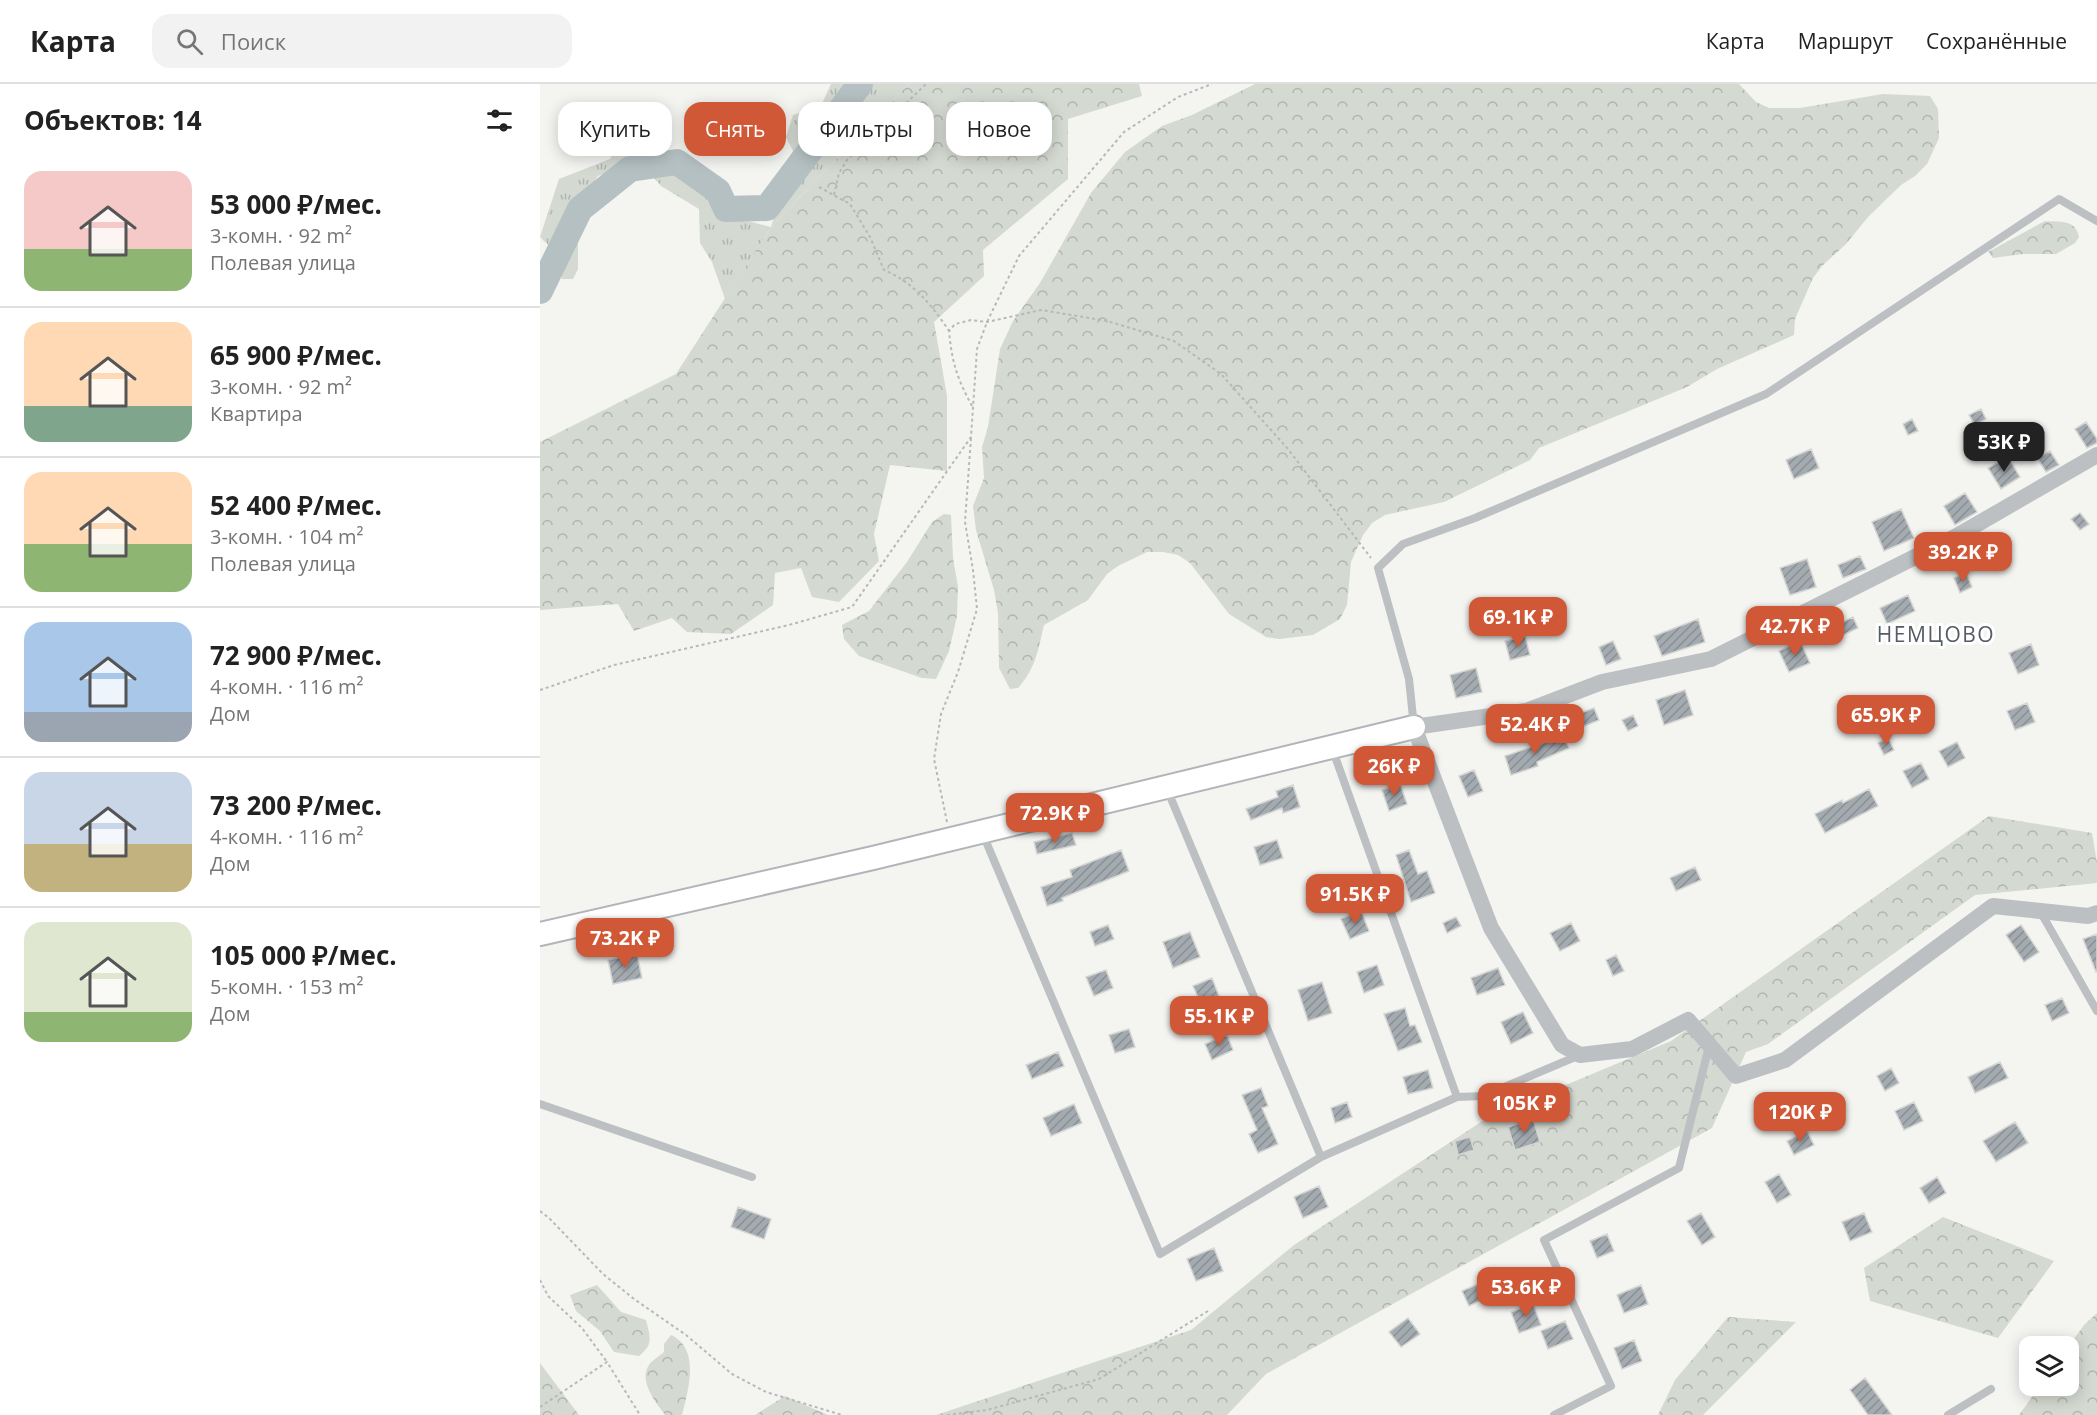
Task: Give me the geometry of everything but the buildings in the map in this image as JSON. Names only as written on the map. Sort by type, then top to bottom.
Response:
[{"type":"street","points":[[540,934],[981,832],[1414,727],[1526,711],[1602,682],[1711,659],[1954,537],[2097,455]]},
{"type":"street","points":[[1414,727],[1491,928],[1562,1045],[1580,1055],[1632,1049],[1688,1020],[1736,1076],[1785,1060],[1993,906],[2088,916],[2097,913]]},
{"type":"lane","points":[[1414,727],[1409,679],[1378,568],[1403,544],[1475,518],[1766,394],[2060,199],[2097,221]]},
{"type":"lane","points":[[1331,747],[1457,1097]]},
{"type":"lane","points":[[1166,787],[1322,1157]]},
{"type":"lane","points":[[981,832],[1160,1254],[1322,1157],[1457,1097],[1482,1096],[1580,1055]]},
{"type":"lane","points":[[2040,911],[2097,1011]]},
{"type":"lane","points":[[1554,1415],[1611,1386],[1544,1240],[1679,1168],[1709,1045]]},
{"type":"lane","points":[[540,1104],[752,1177]]},
{"type":"lane","points":[[1948,1415],[1991,1389]]},
{"type":"path","points":[[834,195],[839,173],[847,160],[926,84]]},
{"type":"path","points":[[951,839],[934,759],[941,714],[958,672],[977,609],[966,522],[977,349],[1018,256],[1124,132],[1178,97],[1212,84]]},
{"type":"path","points":[[819,187],[850,204],[870,237],[884,270],[913,286],[937,313],[949,331],[951,355],[957,378],[972,408]]},
{"type":"path","points":[[949,331],[955,324],[971,320],[987,322],[1041,310],[1107,321],[1174,341],[1221,374],[1281,440],[1378,568]]},
{"type":"path","points":[[540,690],[614,665],[789,625],[852,607],[971,437]]},
{"type":"path","points":[[540,1211],[603,1274],[686,1335],[732,1374],[766,1392],[842,1415]]},
{"type":"path","points":[[540,1280],[548,1296],[582,1328],[607,1362],[640,1415]]},
{"type":"path","points":[[947,1415],[987,1410],[1099,1379],[1208,1311]]},
{"type":"path","points":[[540,1407],[607,1362]]},
{"type":"green space","points":[[831,84],[909,84],[892,102],[823,102]]},
{"type":"green space","points":[[909,84],[1139,84],[1142,96],[1068,119],[1068,179],[983,250],[984,276],[934,322],[947,396],[947,471],[890,465],[874,534],[879,561],[839,602],[812,597],[801,568],[775,573],[773,605],[731,634],[687,632],[672,618],[634,631],[618,604],[540,610],[540,442],[676,374],[771,227],[840,156],[934,156],[934,102],[892,102]]},
{"type":"green space","points":[[1255,84],[1739,84],[1756,102],[1769,108],[1800,108],[1883,94],[1930,96],[1938,109],[1939,138],[1927,164],[1868,217],[1813,278],[1795,319],[1794,335],[1717,369],[1687,387],[1539,448],[1530,460],[1444,502],[1385,515],[1372,523],[1363,535],[1351,562],[1347,605],[1340,619],[1313,635],[1279,639],[1266,637],[1229,614],[1190,563],[1178,555],[1147,552],[1118,566],[1107,574],[1088,600],[1044,625],[1036,658],[1029,673],[1018,688],[1010,689],[999,668],[998,613],[994,590],[976,530],[973,506],[984,478],[982,447],[988,427],[1000,349],[1013,321],[1040,283],[1091,193],[1125,152],[1162,126],[1192,115]]},
{"type":"green space","points":[[798,113],[798,156],[840,156],[771,227],[793,151],[786,137],[793,115]]},
{"type":"green space","points":[[612,156],[662,156],[675,171],[708,191],[740,219],[771,227],[725,299],[712,262],[700,243],[699,209],[661,186],[639,160],[598,176],[578,203],[578,269],[573,279],[562,279],[555,251],[540,237],[559,179],[610,159]]},
{"type":"green space","points":[[2045,221],[2071,224],[2079,237],[2075,243],[2056,254],[2023,254],[1993,258],[1988,252]]},
{"type":"green space","points":[[944,514],[951,515],[953,558],[958,587],[957,616],[949,651],[936,679],[922,678],[859,656],[844,639],[842,625],[869,611],[907,562],[932,522]]},
{"type":"green space","points":[[1989,816],[2092,833],[2097,863],[2097,883],[1975,895],[1768,1044],[1746,1052],[1712,1128],[1266,1374],[1227,1415],[936,1415],[1191,1330],[1294,1245],[1487,1118],[1671,1041]]},
{"type":"green space","points":[[1943,1217],[2054,1261],[1998,1338],[1870,1301],[1864,1268]]},
{"type":"green space","points":[[597,1285],[621,1312],[646,1320],[650,1340],[647,1348],[639,1356],[614,1352],[600,1331],[576,1311],[570,1295]]},
{"type":"green space","points":[[2097,1313],[2097,1415],[2019,1415],[2033,1396],[2079,1396],[2079,1336],[2076,1336]]},
{"type":"green space","points":[[1728,1317],[1796,1322],[1703,1415],[1658,1415],[1675,1380]]},
{"type":"green space","points":[[671,1335],[680,1341],[689,1360],[689,1382],[682,1415],[665,1415],[650,1392],[646,1378],[649,1365],[664,1352],[664,1344]]},
{"type":"green space","points":[[540,1363],[579,1415],[540,1415]]},
{"type":"green space","points":[[785,1396],[828,1415],[755,1415]]},
{"type":"waterway","points":[[540,291],[580,209],[630,169],[677,162],[718,191],[726,209],[767,208],[860,84]]},
{"type":"district","name":"НЕМЦОВО","points":[[1936,635]]}]
